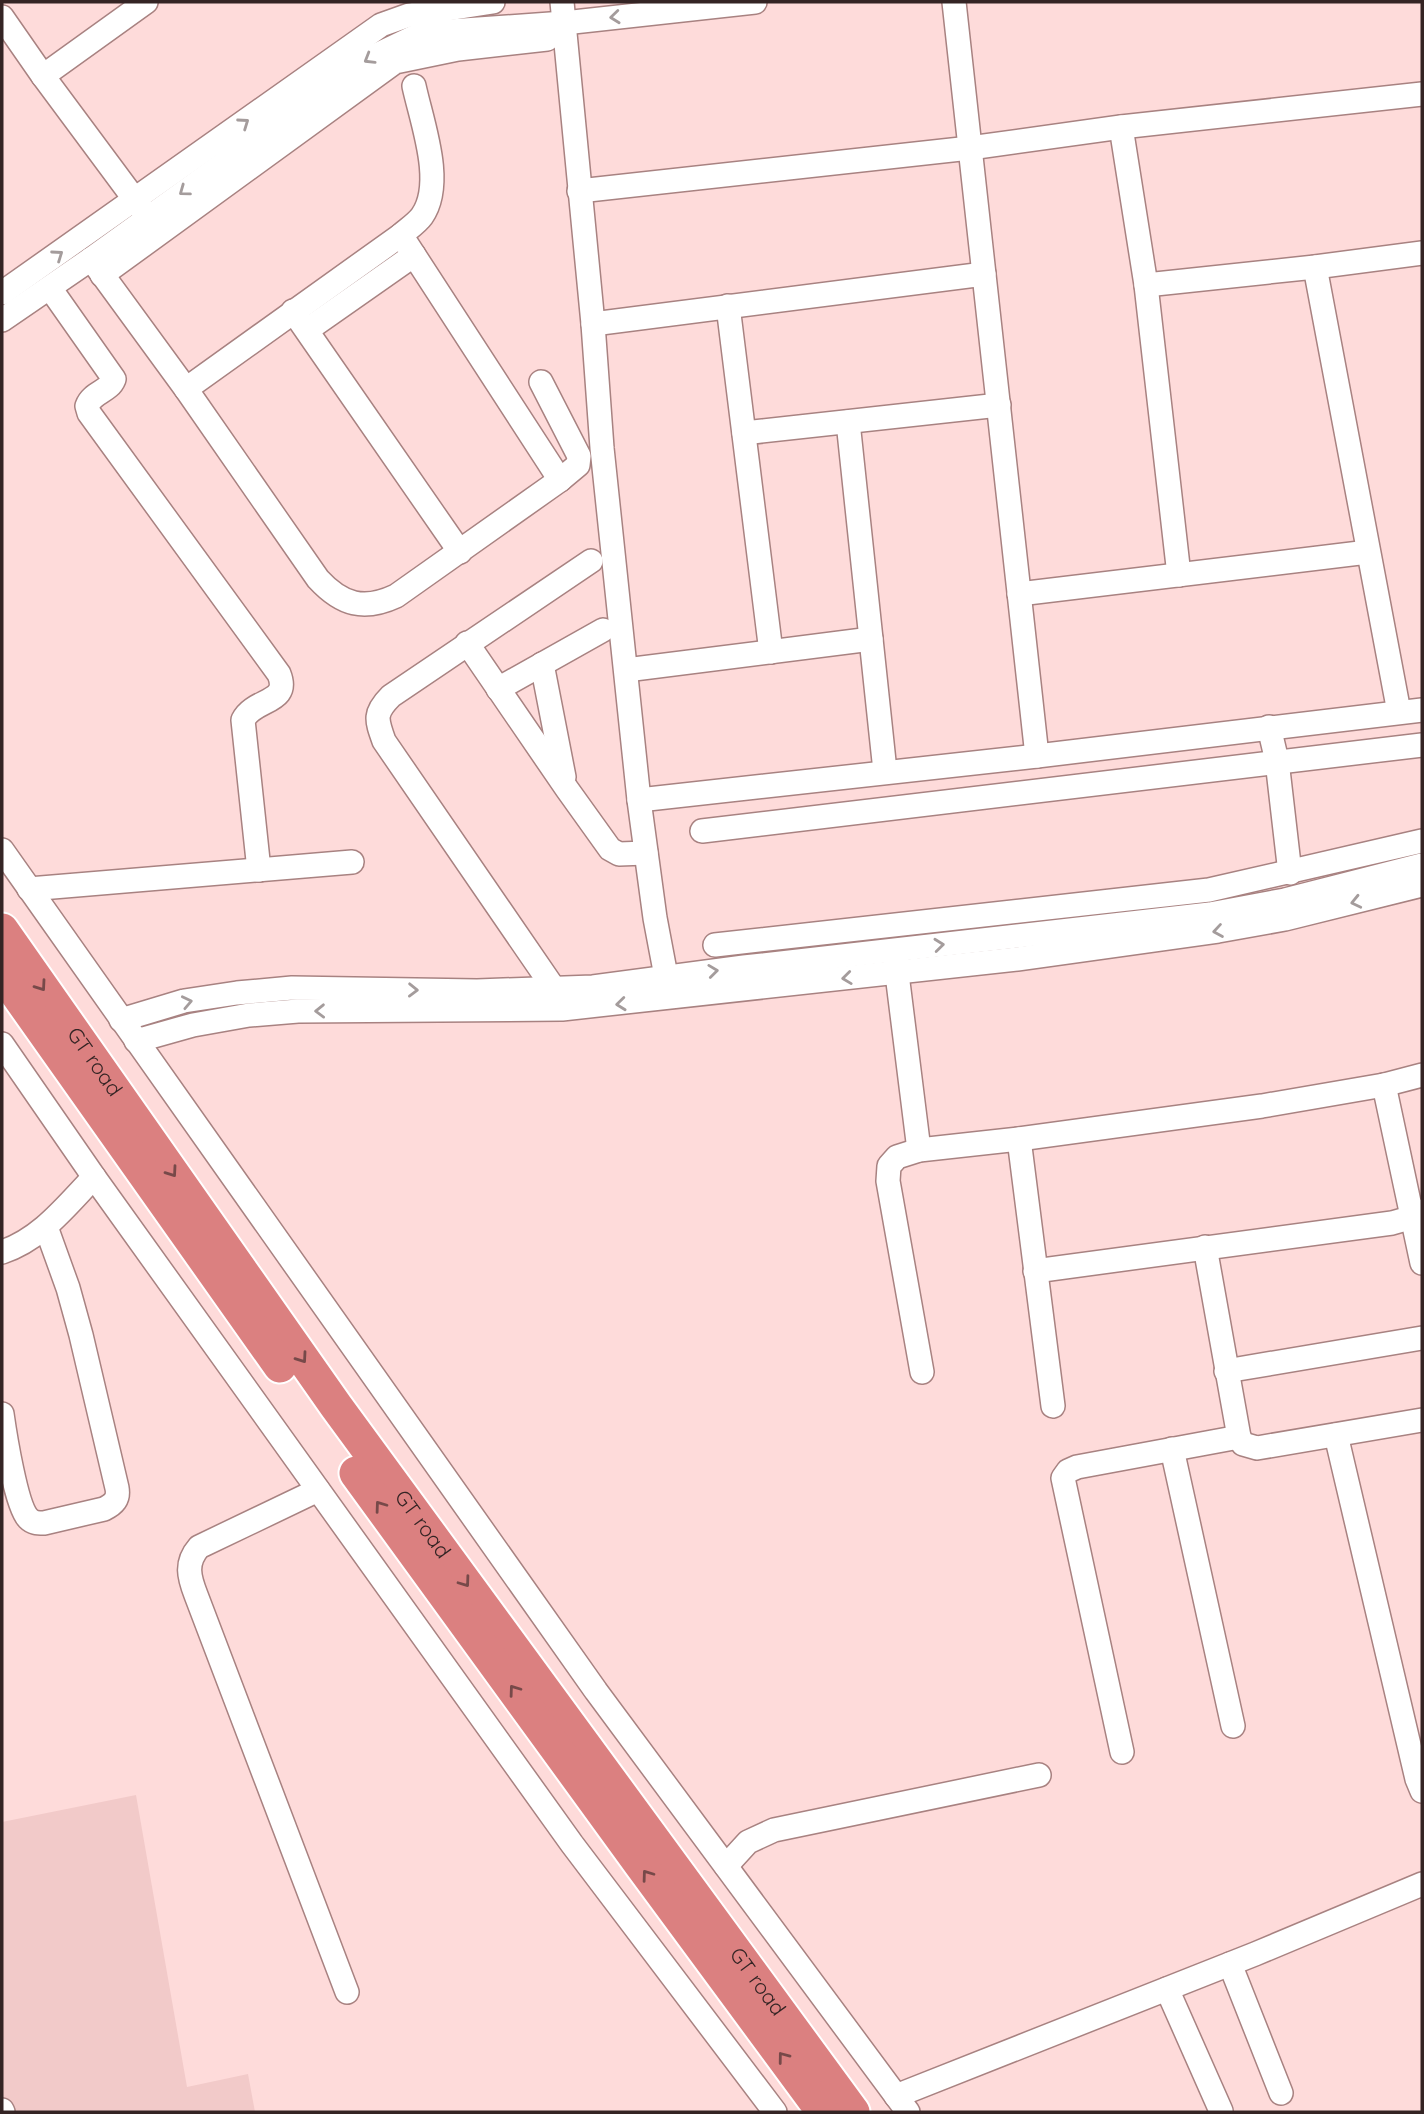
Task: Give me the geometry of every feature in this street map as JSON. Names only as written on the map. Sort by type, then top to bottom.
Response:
[{"type":"highway","name":"GT road","points":[[2,930],[336,1406],[853,2112]]},
{"type":"highway","name":"GT road","points":[[2,973],[318,1420],[823,2112]]},
{"type":"street","points":[[43,76],[146,2]]},
{"type":"street","points":[[96,267],[142,208],[381,25],[393,11],[493,2]]},
{"type":"street","points":[[2,293],[142,208],[370,58],[416,36],[755,2]]},
{"type":"street","points":[[954,2],[1037,755]]},
{"type":"street","points":[[2,17],[142,208]]},
{"type":"street","points":[[2,320],[50,288],[96,267],[395,62],[458,49],[563,21]]},
{"type":"street","points":[[563,21],[593,324],[602,448],[639,800],[654,918],[668,988]]},
{"type":"street","points":[[186,389],[421,218],[430,201],[433,184],[414,86]]},
{"type":"street","points":[[579,191],[1422,94]]},
{"type":"street","points":[[1121,127],[1146,285],[1179,575]]},
{"type":"street","points":[[401,235],[560,480]]},
{"type":"street","points":[[1146,285],[1422,253]]},
{"type":"street","points":[[307,330],[414,255]]},
{"type":"street","points":[[96,267],[186,389],[318,579],[330,592],[343,600],[372,604],[396,596],[578,465],[579,456],[541,382]]},
{"type":"street","points":[[1315,267],[1399,712]]},
{"type":"street","points":[[593,324],[984,274]]},
{"type":"street","points":[[50,288],[114,379],[112,385],[91,398],[87,405],[89,413],[283,683],[279,694],[247,712],[243,720],[259,870]]},
{"type":"street","points":[[728,306],[771,652]]},
{"type":"street","points":[[293,311],[460,552]]},
{"type":"street","points":[[744,433],[999,405]]},
{"type":"street","points":[[848,422],[885,771]]},
{"type":"street","points":[[1019,594],[1368,552]]},
{"type":"street","points":[[555,990],[384,741],[377,717],[380,707],[391,696],[591,561]]},
{"type":"street","points":[[498,689],[603,631]]},
{"type":"street","points":[[625,670],[871,639]]},
{"type":"street","points":[[467,643],[610,849],[619,854],[646,853]]},
{"type":"street","points":[[542,664],[567,789]]},
{"type":"street","points":[[639,800],[1422,710]]},
{"type":"street","points":[[1269,727],[1277,761],[1290,873]]},
{"type":"street","points":[[702,831],[1277,761],[1422,746]]},
{"type":"street","points":[[715,944],[1162,897],[1290,873],[1422,841]]},
{"type":"street","points":[[2,850],[588,1680],[902,2104],[1167,1989],[1422,1884]]},
{"type":"street","points":[[29,889],[352,862]]},
{"type":"street","points":[[136,1041],[193,1025],[249,1015],[298,1011],[562,1009],[668,988],[896,961],[1210,914],[1285,900],[1422,865]]},
{"type":"street","points":[[896,961],[1017,959],[1218,932],[1422,886]]},
{"type":"street","points":[[896,961],[919,1150]]},
{"type":"street","points":[[121,1020],[184,1001],[292,988],[477,991],[593,987],[668,988]]},
{"type":"street","points":[[2,1044],[94,1177],[572,1844],[775,2112]]},
{"type":"street","points":[[922,1372],[888,1181],[889,1166],[897,1157],[919,1150],[1262,1106],[1384,1085],[1422,1075]]},
{"type":"street","points":[[1384,1085],[1418,1214],[1422,1263]]},
{"type":"street","points":[[1019,1139],[1053,1406]]},
{"type":"street","points":[[2,1252],[28,1240],[46,1227],[94,1177]]},
{"type":"street","points":[[1035,1271],[1392,1223],[1418,1214]]},
{"type":"street","points":[[2,1414],[9,1457],[23,1508],[31,1521],[44,1522],[104,1509],[116,1501],[117,1488],[81,1335],[68,1288],[46,1227]]},
{"type":"street","points":[[1205,1247],[1226,1371],[1239,1437],[1243,1444],[1257,1448],[1422,1420]]},
{"type":"street","points":[[1226,1371],[1422,1338]]},
{"type":"street","points":[[1336,1435],[1422,1791]]},
{"type":"street","points":[[1122,1752],[1063,1478],[1068,1471],[1077,1468],[1239,1437]]},
{"type":"street","points":[[1172,1449],[1233,1726]]},
{"type":"street","points":[[318,1490],[199,1547],[191,1556],[190,1567],[196,1595],[347,1992]]},
{"type":"street","points":[[726,1866],[748,1842],[774,1830],[1039,1775]]},
{"type":"street","points":[[1230,1964],[1281,2094]]},
{"type":"street","points":[[1167,1989],[1221,2111]]},
{"type":"shaded area","points":[[136,1795],[187,2087],[248,2074],[255,2112],[2,2112],[2,1822]]}]
